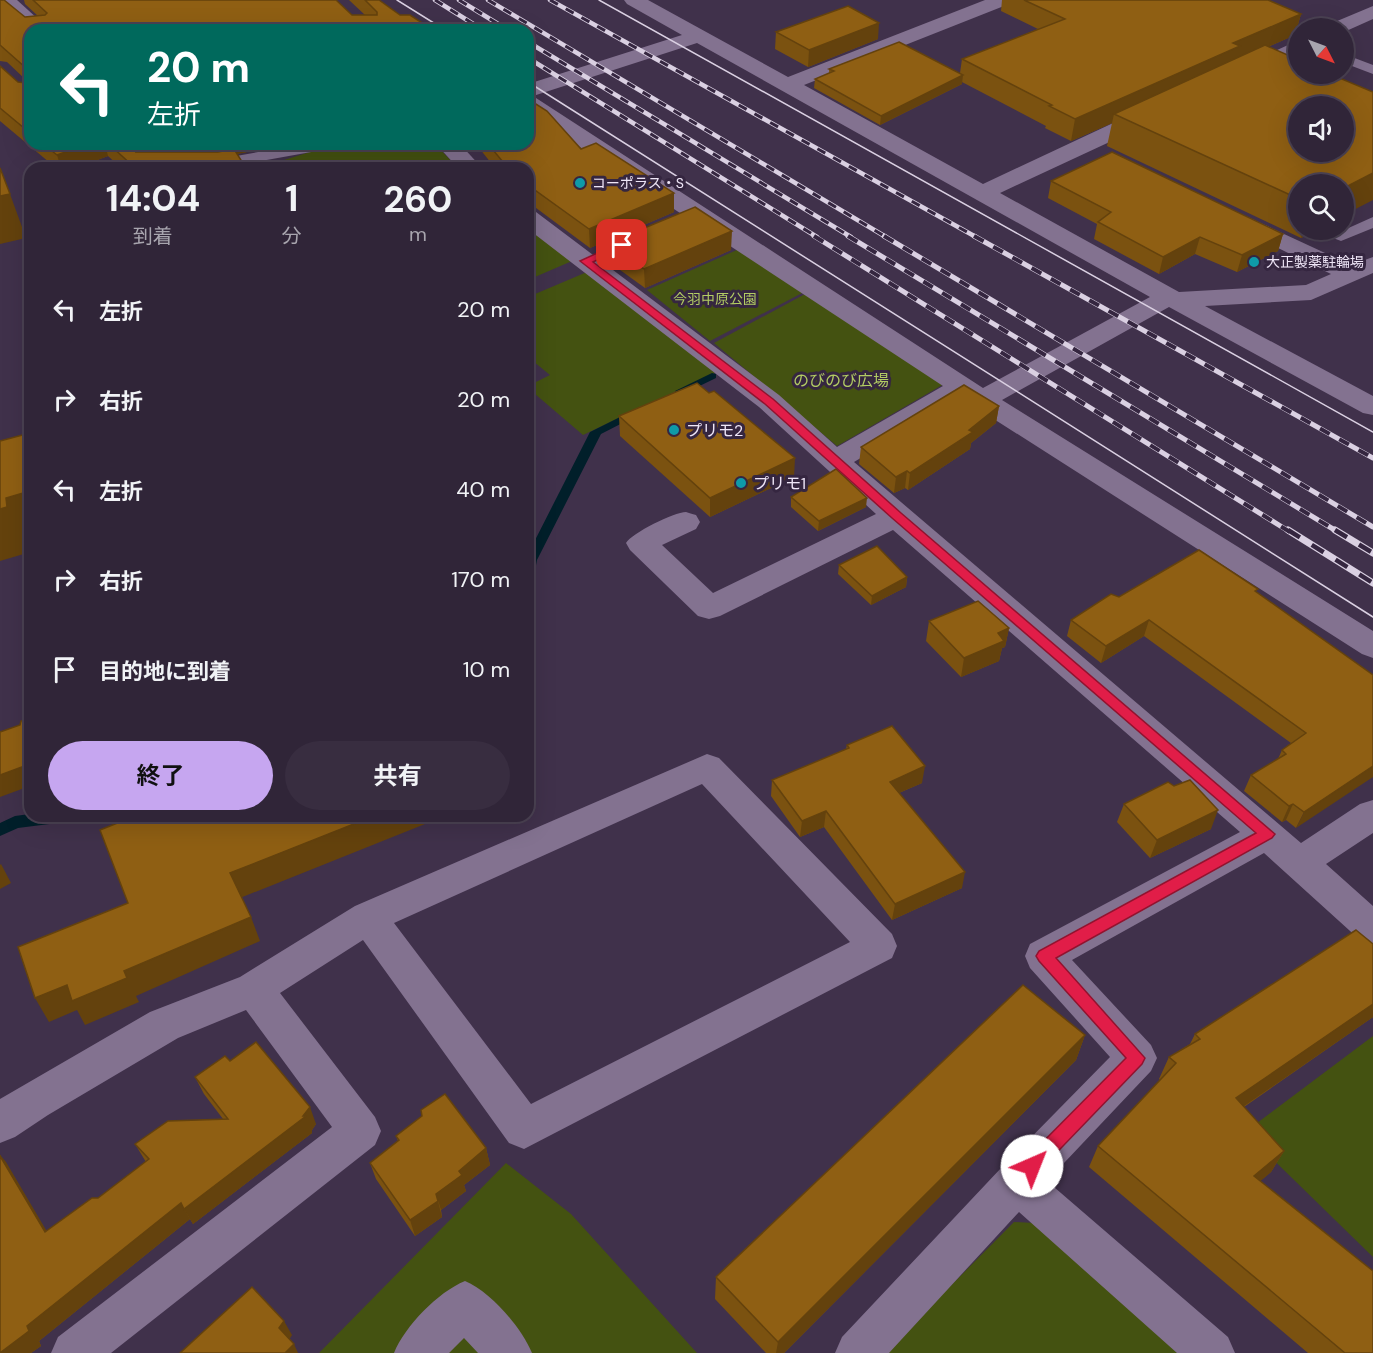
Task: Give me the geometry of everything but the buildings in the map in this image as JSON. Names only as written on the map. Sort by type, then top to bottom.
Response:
[{"type":"street","points":[[3,0],[33,24]]},
{"type":"street","points":[[786,85],[1002,0]]},
{"type":"street","points":[[649,2],[698,36],[1172,298],[1373,406]]},
{"type":"street","points":[[1354,20],[1373,12]]},
{"type":"street","points":[[534,89],[698,36]]},
{"type":"street","points":[[1224,81],[1288,51]]},
{"type":"street","points":[[982,193],[1170,106]]},
{"type":"street","points":[[534,107],[687,218],[972,393],[1373,646]]},
{"type":"street","points":[[1084,146],[1105,156]]},
{"type":"street","points":[[453,150],[465,162]]},
{"type":"street","points":[[1223,213],[1362,269]]},
{"type":"street","points":[[534,221],[596,257],[769,401],[837,460],[896,516],[1267,834],[1373,929]]},
{"type":"street","points":[[837,460],[1172,298],[1311,292],[1362,269]]},
{"type":"street","points":[[685,522],[641,543],[709,608],[896,516]]},
{"type":"street","points":[[0,1123],[33,1101],[164,1025],[254,989],[368,917],[707,766],[878,946],[524,1129],[368,917]]},
{"type":"street","points":[[1299,863],[1373,814]]},
{"type":"street","points":[[858,1353],[1017,1182],[1137,1058],[1044,956],[1267,834]]},
{"type":"street","points":[[74,1353],[360,1131],[254,989]]},
{"type":"street","points":[[1017,1182],[1212,1353]]},
{"type":"street","points":[[417,1353],[465,1304],[509,1353]]},
{"type":"lane","points":[[1354,62],[1373,70]]},
{"type":"lane","points":[[230,162],[295,150]]},
{"type":"lane","points":[[1354,231],[1373,222]]},
{"type":"green space","points":[[320,150],[441,150],[452,162],[278,162]]},
{"type":"green space","points":[[534,233],[572,261],[534,277]]},
{"type":"green space","name":"今羽中原公園","points":[[739,249],[804,292],[710,341],[647,290]]},
{"type":"green space","points":[[587,272],[719,371],[583,435],[534,393],[534,383],[550,375],[534,362],[534,294]]},
{"type":"green space","name":"のびのび広場","points":[[807,293],[944,384],[837,446],[714,343]]},
{"type":"green space","points":[[1373,1036],[1373,1257],[1245,1132]]},
{"type":"green space","points":[[506,1163],[571,1214],[697,1353],[319,1353]]},
{"type":"green space","points":[[1014,1222],[1034,1223],[1183,1353],[884,1353]]},
{"type":"waterway","points":[[681,391],[712,376]]},
{"type":"waterway","points":[[534,554],[596,432],[634,413]]},
{"type":"waterway","points":[[0,830],[15,822],[24,821]]},
{"type":"tram line","points":[[397,0],[435,24]]},
{"type":"tram line","points":[[599,0],[1373,432]]},
{"type":"tram line","points":[[534,86],[1373,617]]},
{"type":"railway","points":[[435,0],[473,24]]},
{"type":"railway","points":[[459,0],[498,24]]},
{"type":"railway","points":[[488,0],[528,24]]},
{"type":"railway","points":[[550,0],[976,237]]},
{"type":"railway","points":[[534,27],[886,237]]},
{"type":"railway","points":[[534,46],[851,237]]},
{"type":"railway","points":[[534,62],[817,237]]},
{"type":"railway","points":[[814,236],[1290,532]]},
{"type":"railway","points":[[848,236],[1338,532]]},
{"type":"railway","points":[[884,236],[1373,527]]},
{"type":"railway","points":[[974,236],[1373,458]]},
{"type":"railway","points":[[1288,530],[1373,583]]},
{"type":"railway","points":[[1335,530],[1373,553]]},
{"type":"place","name":"コーポラス・S","points":[[580,183]]},
{"type":"place","name":"大正製薬駐輪場","points":[[1254,262]]},
{"type":"place","name":"プリモ2","points":[[674,430]]},
{"type":"place","name":"プリモ1","points":[[741,483]]},
{"type":"route","points":[[622,245],[585,261],[769,401],[837,460],[896,516],[1267,834],[1044,956],[1137,1058],[1032,1166]]}]
